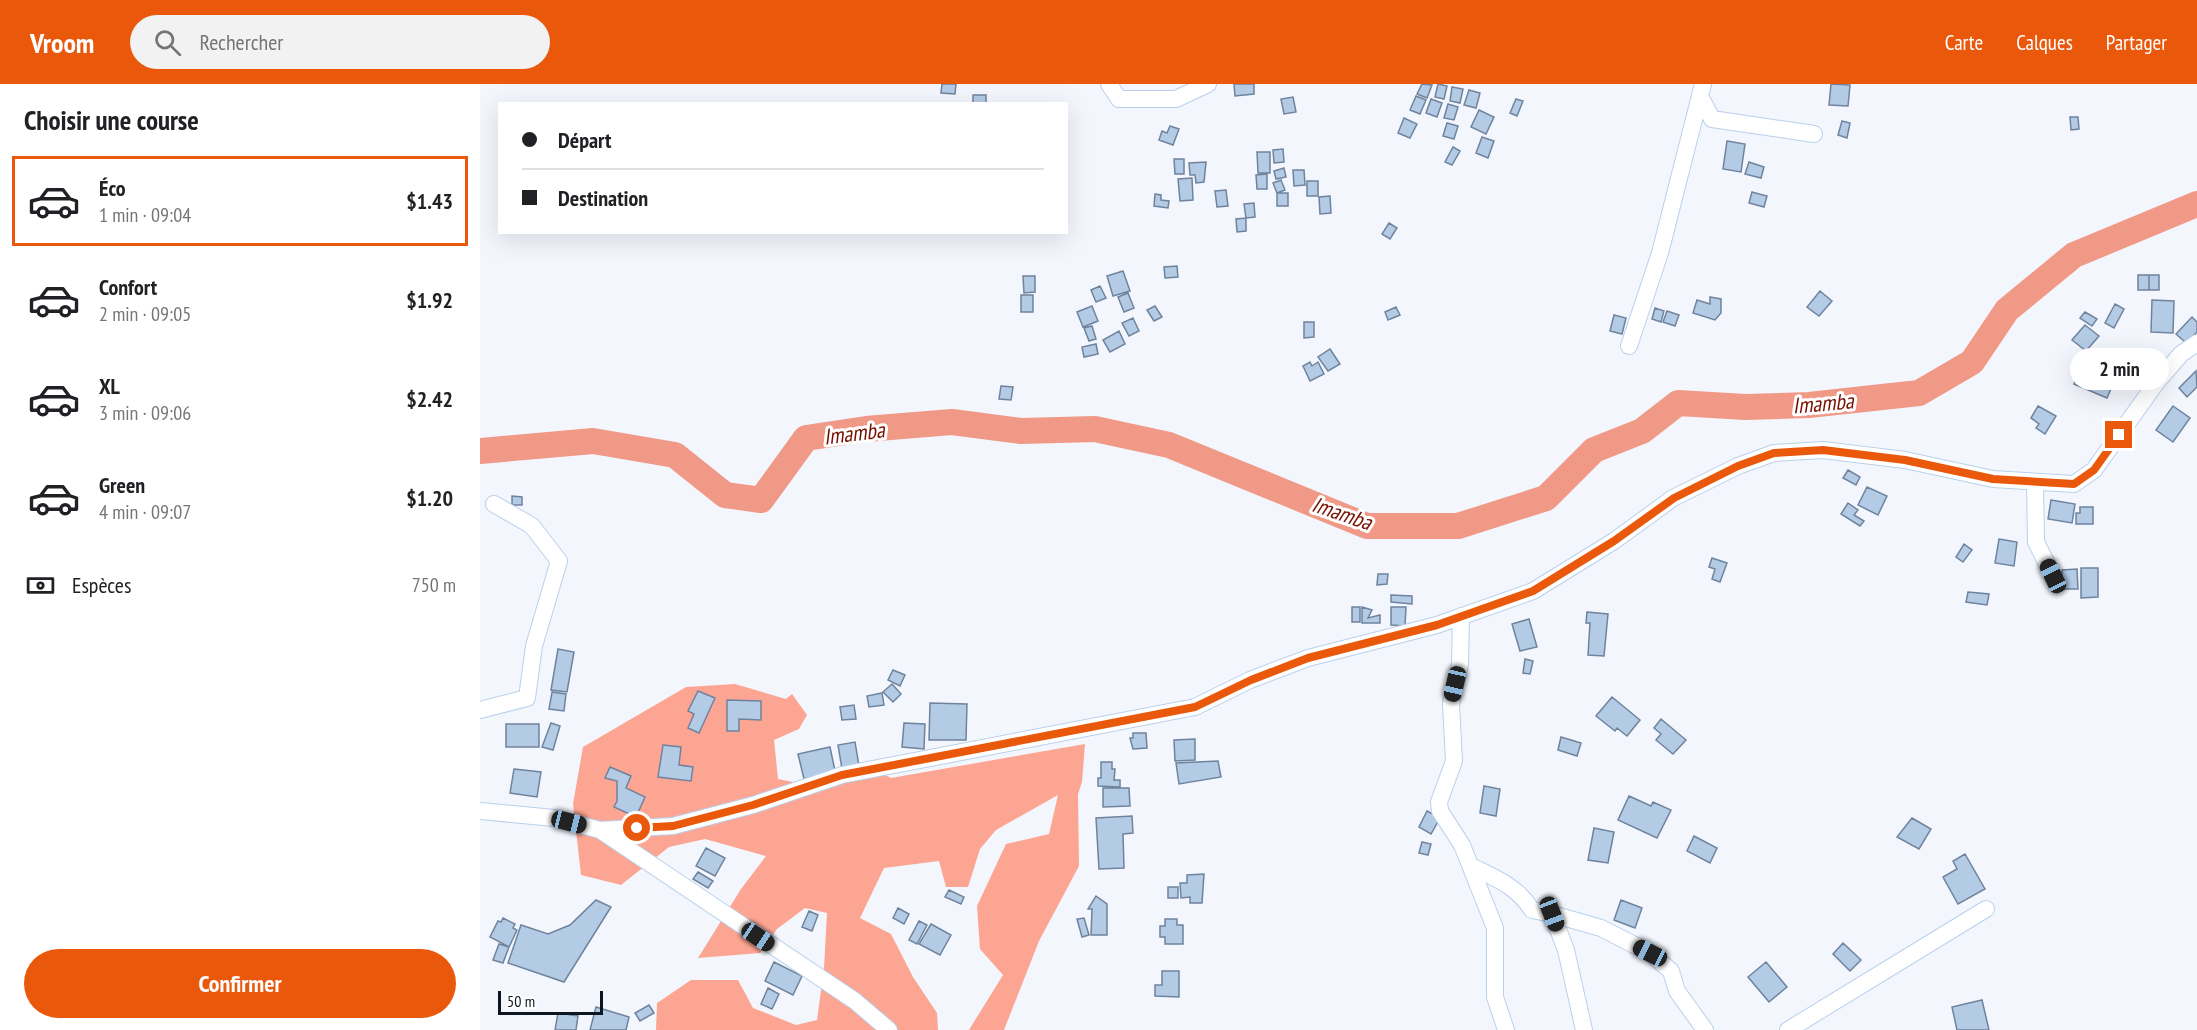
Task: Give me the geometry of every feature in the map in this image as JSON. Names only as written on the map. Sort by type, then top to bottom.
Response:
[{"type":"street","points":[[1109,84],[1119,99],[1176,99],[1208,84]]},
{"type":"street","points":[[1702,91],[1712,119],[1814,134]]},
{"type":"street","points":[[1629,346],[1660,253],[1702,91]]},
{"type":"street","points":[[480,811],[554,818],[600,830],[673,826],[753,805],[842,775],[1195,707],[1251,680],[1308,658],[1461,616],[1533,591],[1614,541],[1674,498],[1738,466],[1774,453],[1823,450],[1905,460],[1993,479],[2074,484],[2094,470],[2156,383],[2181,354],[2197,344]]},
{"type":"street","points":[[2035,483],[2036,542],[2053,576]]},
{"type":"street","points":[[480,710],[527,698],[534,646],[559,561],[532,526],[494,504]]},
{"type":"street","points":[[1461,616],[1460,664],[1451,704],[1454,761],[1439,802],[1440,811],[1462,845],[1495,928],[1495,997],[1506,1030]]},
{"type":"street","points":[[600,830],[855,1001],[889,1030]]},
{"type":"street","points":[[1471,866],[1522,895],[1532,910],[1601,928],[1650,953],[1671,971],[1677,991],[1704,1030]]},
{"type":"street","points":[[1788,1030],[1986,909]]},
{"type":"street","points":[[1552,914],[1566,950],[1584,1030]]},
{"type":"shaded area","points":[[735,684],[786,699],[792,694],[807,715],[799,729],[774,740],[778,779],[798,783],[872,768],[891,778],[1085,744],[1082,782],[1078,794],[1079,866],[1039,941],[1004,1030],[969,1030],[1003,975],[980,949],[977,906],[1006,844],[1049,834],[1058,795],[996,830],[980,849],[968,887],[946,887],[939,861],[884,868],[860,918],[891,934],[913,977],[937,1013],[938,1030],[656,1030],[657,1003],[691,980],[738,980],[753,1008],[796,1025],[817,1020],[824,968],[827,913],[805,908],[777,929],[760,953],[698,958],[741,889],[766,856],[705,839],[669,847],[621,885],[581,875],[573,804],[583,747],[686,687]]},
{"type":"building","points":[[942,84],[956,84],[955,94],[941,93]]},
{"type":"building","points":[[1234,84],[1254,84],[1254,94],[1235,96]]},
{"type":"building","points":[[1422,84],[1432,85],[1427,98],[1417,94]]},
{"type":"building","points":[[1438,84],[1447,86],[1444,99],[1435,97]]},
{"type":"building","points":[[1831,84],[1850,85],[1848,106],[1829,105]]},
{"type":"building","points":[[1452,87],[1463,89],[1460,103],[1450,101]]},
{"type":"building","points":[[1469,90],[1480,93],[1476,108],[1464,105]]},
{"type":"building","points":[[973,95],[986,95],[986,102],[973,102]]},
{"type":"building","points":[[1416,96],[1426,100],[1420,114],[1410,110]]},
{"type":"building","points":[[1293,97],[1296,112],[1284,114],[1281,99]]},
{"type":"building","points":[[1431,99],[1442,103],[1437,117],[1426,113]]},
{"type":"building","points":[[1516,99],[1523,101],[1517,116],[1510,113]]},
{"type":"building","points":[[1448,104],[1458,107],[1454,120],[1444,118]]},
{"type":"building","points":[[1479,110],[1494,117],[1486,134],[1471,127]]},
{"type":"building","points":[[2070,117],[2078,117],[2079,129],[2071,130]]},
{"type":"building","points":[[1404,118],[1417,124],[1410,138],[1398,133]]},
{"type":"building","points":[[1842,121],[1850,123],[1847,138],[1838,135]]},
{"type":"building","points":[[1447,123],[1458,126],[1454,139],[1443,136]]},
{"type":"building","points":[[1170,126],[1179,129],[1173,145],[1159,140],[1162,131],[1167,133]]},
{"type":"building","points":[[1482,137],[1494,141],[1488,158],[1476,153]]},
{"type":"building","points":[[1727,141],[1745,144],[1741,172],[1723,169]]},
{"type":"building","points":[[1453,147],[1460,151],[1452,165],[1445,162]]},
{"type":"building","points":[[1283,149],[1284,162],[1274,163],[1273,150]]},
{"type":"building","points":[[1257,152],[1270,152],[1270,173],[1258,173]]},
{"type":"building","points":[[1174,159],[1184,159],[1184,174],[1175,174]]},
{"type":"building","points":[[1206,162],[1204,182],[1196,183],[1195,175],[1190,175],[1189,163]]},
{"type":"building","points":[[1749,162],[1764,167],[1761,178],[1745,174]]},
{"type":"building","points":[[1284,168],[1286,177],[1276,179],[1274,171]]},
{"type":"building","points":[[1293,170],[1304,170],[1305,185],[1294,186]]},
{"type":"building","points":[[1267,174],[1267,189],[1257,189],[1256,175]]},
{"type":"building","points":[[1192,178],[1193,200],[1180,201],[1178,179]]},
{"type":"building","points":[[1281,180],[1285,190],[1277,193],[1273,183]]},
{"type":"building","points":[[1307,181],[1318,181],[1318,196],[1307,196]]},
{"type":"building","points":[[1226,190],[1228,206],[1217,207],[1215,191]]},
{"type":"building","points":[[1752,192],[1767,196],[1764,207],[1749,203]]},
{"type":"building","points":[[1277,193],[1288,193],[1288,206],[1277,206]]},
{"type":"building","points":[[1155,194],[1161,195],[1161,200],[1169,201],[1168,208],[1154,206]]},
{"type":"building","points":[[1330,196],[1331,213],[1320,214],[1319,197]]},
{"type":"building","points":[[1254,203],[1255,217],[1246,218],[1244,204]]},
{"type":"building","points":[[1246,218],[1246,231],[1237,232],[1236,219]]},
{"type":"building","points":[[1389,223],[1397,228],[1390,239],[1382,234]]},
{"type":"building","points":[[1177,266],[1178,277],[1165,278],[1164,267]]},
{"type":"building","points":[[1123,271],[1130,291],[1113,296],[1107,276]]},
{"type":"building","points":[[2138,275],[2149,275],[2149,290],[2138,290]]},
{"type":"building","points":[[2149,275],[2159,275],[2159,290],[2149,290]]},
{"type":"building","points":[[1023,276],[1035,276],[1035,292],[1024,293]]},
{"type":"building","points":[[1100,286],[1106,298],[1096,302],[1091,290]]},
{"type":"building","points":[[1820,291],[1832,301],[1819,316],[1807,307]]},
{"type":"building","points":[[1128,293],[1134,308],[1124,312],[1118,297]]},
{"type":"building","points":[[1021,295],[1033,295],[1033,312],[1021,312]]},
{"type":"building","points":[[1710,297],[1721,299],[1721,313],[1715,320],[1693,313],[1697,300],[1710,304]]},
{"type":"building","points":[[2152,300],[2174,301],[2173,333],[2151,332]]},
{"type":"building","points":[[2115,304],[2124,309],[2114,328],[2105,323]]},
{"type":"building","points":[[1092,306],[1098,321],[1083,327],[1077,312]]},
{"type":"building","points":[[1155,306],[1162,317],[1154,321],[1147,310]]},
{"type":"building","points":[[1396,307],[1400,315],[1388,320],[1385,312]]},
{"type":"building","points":[[1655,308],[1664,311],[1661,322],[1652,319]]},
{"type":"building","points":[[1667,311],[1679,315],[1675,326],[1663,322]]},
{"type":"building","points":[[2085,312],[2097,319],[2092,326],[2080,318]]},
{"type":"building","points":[[1614,315],[1626,318],[1622,334],[1610,331]]},
{"type":"building","points":[[2192,317],[2197,322],[2197,332],[2186,343],[2176,334]]},
{"type":"building","points":[[1133,318],[1139,331],[1129,336],[1122,323]]},
{"type":"building","points":[[1304,322],[1314,322],[1314,337],[1304,338]]},
{"type":"building","points":[[2085,325],[2099,336],[2086,351],[2072,340]]},
{"type":"building","points":[[1092,326],[1096,339],[1089,341],[1084,328]]},
{"type":"building","points":[[1119,331],[1125,344],[1110,352],[1103,340]]},
{"type":"building","points":[[1096,344],[1098,354],[1084,357],[1082,347]]},
{"type":"building","points":[[1330,349],[1340,364],[1328,371],[1318,357]]},
{"type":"building","points":[[1310,362],[1312,366],[1318,362],[1324,374],[1310,381],[1303,366]]},
{"type":"building","points":[[2089,364],[2117,375],[2107,398],[2074,384],[2078,373],[2084,376]]},
{"type":"building","points":[[2196,371],[2197,387],[2187,397],[2179,388]]},
{"type":"building","points":[[1001,386],[1013,387],[1011,400],[999,399]]},
{"type":"building","points":[[2038,406],[2056,416],[2045,434],[2036,428],[2039,424],[2031,418]]},
{"type":"building","points":[[2173,406],[2190,418],[2173,442],[2156,430]]},
{"type":"building","points":[[1848,470],[1860,477],[1856,485],[1843,478]]},
{"type":"building","points":[[1867,487],[1887,496],[1878,515],[1858,505]]},
{"type":"building","points":[[512,496],[522,497],[522,505],[512,505]]},
{"type":"building","points":[[2051,500],[2075,504],[2072,523],[2048,519]]},
{"type":"building","points":[[1848,503],[1858,510],[1854,515],[1864,521],[1860,526],[1841,514]]},
{"type":"building","points":[[2080,507],[2093,507],[2093,524],[2076,524],[2076,513],[2080,513]]},
{"type":"building","points":[[1999,539],[2017,542],[2014,566],[1995,563]]},
{"type":"building","points":[[1964,544],[1972,550],[1963,562],[1956,557]]},
{"type":"building","points":[[1712,558],[1727,563],[1720,582],[1712,579],[1715,569],[1709,567]]},
{"type":"building","points":[[2081,568],[2098,568],[2098,597],[2081,598]]},
{"type":"building","points":[[2077,569],[2078,589],[2062,589],[2062,570]]},
{"type":"building","points":[[1378,574],[1388,574],[1387,584],[1377,585]]},
{"type":"building","points":[[1968,592],[1989,594],[1987,605],[1966,602]]},
{"type":"building","points":[[1391,595],[1412,596],[1412,604],[1391,602]]},
{"type":"building","points":[[1352,607],[1360,607],[1360,622],[1352,622]]},
{"type":"building","points":[[1362,607],[1372,610],[1368,618],[1380,615],[1380,623],[1362,623]]},
{"type":"building","points":[[1391,607],[1406,607],[1405,626],[1391,625]]},
{"type":"building","points":[[1587,612],[1608,614],[1604,656],[1588,655],[1590,623],[1586,623]]},
{"type":"building","points":[[1529,619],[1537,647],[1520,651],[1512,624]]},
{"type":"building","points":[[558,649],[574,652],[567,692],[551,690]]},
{"type":"building","points":[[1525,659],[1533,661],[1530,674],[1523,673]]},
{"type":"building","points":[[893,670],[905,675],[900,686],[888,680]]},
{"type":"building","points":[[892,684],[901,694],[893,702],[883,692]]},
{"type":"building","points":[[698,691],[715,698],[699,733],[688,728],[694,714],[688,711]]},
{"type":"building","points":[[552,692],[566,694],[564,711],[549,709]]},
{"type":"building","points":[[882,693],[884,705],[869,707],[867,696]]},
{"type":"building","points":[[1612,697],[1640,720],[1627,736],[1617,728],[1615,731],[1596,716]]},
{"type":"building","points":[[727,700],[761,701],[761,720],[739,719],[739,731],[727,731]]},
{"type":"building","points":[[930,703],[967,704],[966,740],[929,740]]},
{"type":"building","points":[[854,705],[856,719],[842,720],[840,707]]},
{"type":"building","points":[[1661,719],[1686,740],[1673,754],[1656,740],[1661,734],[1654,728]]},
{"type":"building","points":[[551,723],[560,726],[553,750],[542,747]]},
{"type":"building","points":[[904,723],[925,724],[924,749],[902,747]]},
{"type":"building","points":[[506,724],[539,724],[539,747],[506,747]]},
{"type":"building","points":[[1133,733],[1146,733],[1147,748],[1133,749],[1130,738],[1133,738]]},
{"type":"building","points":[[1561,737],[1581,743],[1577,756],[1558,750]]},
{"type":"building","points":[[1195,739],[1195,760],[1175,761],[1174,740]]},
{"type":"building","points":[[855,742],[859,766],[842,769],[838,745]]},
{"type":"building","points":[[663,745],[681,747],[679,765],[693,767],[691,781],[658,777]]},
{"type":"building","points":[[830,747],[835,771],[804,779],[798,754]]},
{"type":"building","points":[[1218,761],[1221,777],[1179,784],[1176,763]]},
{"type":"building","points":[[1101,762],[1112,762],[1112,769],[1115,769],[1114,780],[1120,780],[1120,787],[1098,786],[1098,778],[1101,778]]},
{"type":"building","points":[[610,767],[631,776],[626,788],[645,797],[636,817],[614,807],[617,801],[617,781],[605,778]]},
{"type":"building","points":[[514,769],[541,772],[537,797],[510,793]]},
{"type":"building","points":[[1484,786],[1500,789],[1496,816],[1480,813]]},
{"type":"building","points":[[1103,788],[1129,788],[1130,806],[1103,807]]},
{"type":"building","points":[[1629,796],[1651,806],[1653,802],[1671,810],[1657,838],[1618,820]]},
{"type":"building","points":[[1427,811],[1440,818],[1431,834],[1419,827]]},
{"type":"building","points":[[1132,816],[1133,833],[1123,834],[1124,868],[1099,869],[1096,818]]},
{"type":"building","points":[[1912,818],[1931,829],[1919,849],[1897,837]]},
{"type":"building","points":[[1594,828],[1614,832],[1608,863],[1588,860]]},
{"type":"building","points":[[1694,836],[1717,848],[1710,863],[1687,851]]},
{"type":"building","points":[[1422,842],[1431,844],[1428,855],[1419,853]]},
{"type":"building","points":[[706,848],[725,858],[715,876],[696,866]]},
{"type":"building","points":[[1965,854],[1985,889],[1958,904],[1943,877],[1957,869],[1953,861]]},
{"type":"building","points":[[698,872],[713,881],[708,888],[693,879]]},
{"type":"building","points":[[1204,874],[1202,903],[1190,903],[1190,897],[1181,898],[1180,883],[1187,883],[1187,875]]},
{"type":"building","points":[[1168,887],[1178,887],[1178,898],[1168,898]]},
{"type":"building","points":[[949,890],[964,897],[961,904],[945,897]]},
{"type":"building","points":[[1096,896],[1107,904],[1107,935],[1091,935],[1092,909],[1088,909]]},
{"type":"building","points":[[596,900],[611,907],[564,982],[508,963],[521,925],[548,934],[570,925]]},
{"type":"building","points":[[1621,900],[1642,908],[1635,928],[1614,920]]},
{"type":"building","points":[[898,908],[909,914],[904,924],[893,918]]},
{"type":"building","points":[[809,911],[818,915],[812,931],[802,927]]},
{"type":"building","points":[[503,918],[515,924],[513,928],[517,930],[509,947],[490,937],[498,921],[501,922]]},
{"type":"building","points":[[1084,918],[1089,935],[1082,937],[1077,919]]},
{"type":"building","points":[[1165,919],[1177,919],[1177,925],[1183,925],[1183,944],[1165,944],[1165,937],[1160,937],[1160,926],[1165,926]]},
{"type":"building","points":[[919,921],[927,925],[917,944],[909,940]]},
{"type":"building","points":[[931,924],[951,935],[940,955],[919,944]]},
{"type":"building","points":[[1843,943],[1861,960],[1850,971],[1833,954]]},
{"type":"building","points":[[499,944],[509,947],[503,963],[493,960]]},
{"type":"building","points":[[774,962],[802,976],[793,995],[765,981]]},
{"type":"building","points":[[1766,962],[1787,987],[1769,1002],[1748,977]]},
{"type":"building","points":[[1162,971],[1179,971],[1179,997],[1155,996],[1155,985],[1162,985]]},
{"type":"building","points":[[768,988],[779,994],[772,1009],[761,1004]]},
{"type":"building","points":[[1982,1000],[1989,1030],[1957,1030],[1952,1007]]},
{"type":"building","points":[[649,1005],[654,1013],[640,1021],[635,1013]]},
{"type":"building","points":[[596,1007],[629,1017],[626,1030],[590,1030]]},
{"type":"building","points":[[558,1013],[578,1016],[576,1030],[555,1030]]},
{"type":"waterway","name":"Imamba","points":[[480,451],[593,441],[675,455],[725,495],[761,500],[806,438],[866,429],[952,422],[1021,431],[1095,429],[1169,445],[1367,526],[1458,526],[1546,498],[1594,450],[1642,431],[1678,403],[1745,407],[1809,405],[1919,393],[1972,362],[2007,310],[2074,255],[2197,204]]},
{"type":"route","points":[[637,828],[673,826],[753,805],[842,775],[1150,718],[1195,707],[1251,680],[1308,658],[1437,625],[1533,591],[1614,541],[1674,498],[1738,466],[1774,453],[1823,450],[1905,460],[1993,479],[2041,484],[2074,484],[2094,470],[2119,435]]}]
